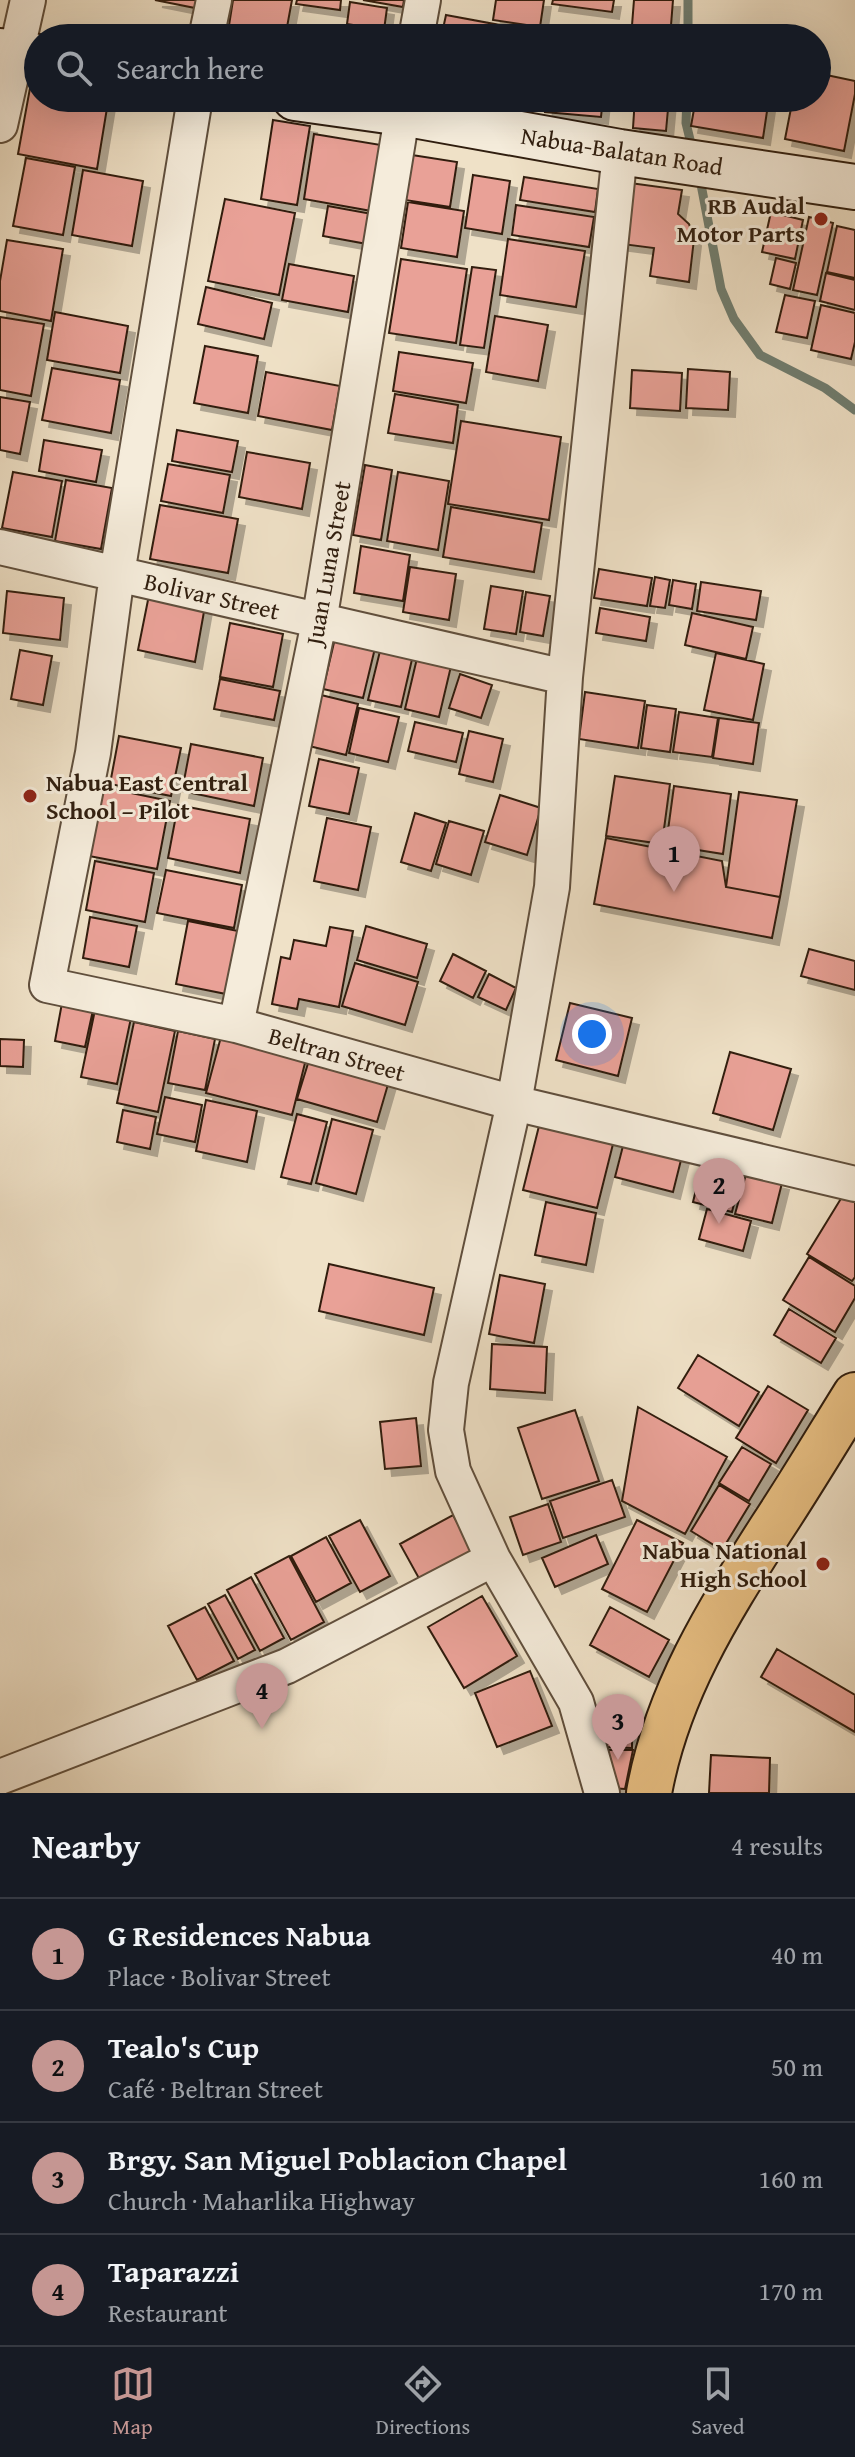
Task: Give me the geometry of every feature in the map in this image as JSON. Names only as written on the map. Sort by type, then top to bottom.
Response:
[{"type":"highway","points":[[649,1793],[664,1730],[679,1689],[701,1644],[855,1395]]},
{"type":"main road","name":"Nabua-Balatan Road","points":[[432,112],[620,152],[855,187]]},
{"type":"street","points":[[0,125],[28,0]]},
{"type":"street","points":[[209,24],[214,0]]},
{"type":"street","points":[[419,24],[423,0]]},
{"type":"street","points":[[117,574],[193,112]]},
{"type":"street","name":"Juan Luna Street","points":[[236,1025],[319,622],[403,112]]},
{"type":"street","points":[[602,1793],[576,1702],[493,1559],[453,1471],[446,1430],[451,1383],[514,1103],[552,887],[565,677],[620,152]]},
{"type":"street","name":"Bolivar Street","points":[[0,547],[565,677]]},
{"type":"street","name":"Beltran Street","points":[[117,574],[93,753],[47,985],[236,1025],[514,1103],[855,1184]]},
{"type":"street","points":[[0,1777],[287,1666],[493,1559]]},
{"type":"building","points":[[155,0],[202,0],[200,9]]},
{"type":"building","points":[[233,0],[292,0],[288,24],[229,24]]},
{"type":"building","points":[[297,0],[341,0],[340,10],[296,4]]},
{"type":"building","points":[[363,0],[404,0],[403,7]]},
{"type":"building","points":[[496,0],[544,0],[540,24],[493,20]]},
{"type":"building","points":[[553,0],[614,0],[612,12],[552,4]]},
{"type":"building","points":[[634,0],[673,0],[671,24],[632,24]]},
{"type":"building","points":[[350,2],[387,8],[385,24],[347,24]]},
{"type":"building","points":[[446,15],[494,24],[444,24]]},
{"type":"building","points":[[831,76],[855,81],[844,151],[785,139],[790,112],[831,112]]},
{"type":"building","points":[[26,112],[106,112],[97,169],[18,154]]},
{"type":"building","points":[[545,112],[602,112],[601,117]]},
{"type":"building","points":[[634,112],[668,112],[666,131],[633,128]]},
{"type":"building","points":[[694,112],[767,112],[763,138],[691,126]]},
{"type":"building","points":[[273,120],[310,126],[297,205],[261,199]]},
{"type":"building","points":[[314,134],[387,146],[377,212],[304,199]]},
{"type":"building","points":[[412,155],[457,162],[450,207],[405,200]]},
{"type":"building","points":[[26,158],[75,167],[63,235],[13,226]]},
{"type":"building","points":[[83,170],[143,181],[132,246],[72,235]]},
{"type":"building","points":[[473,175],[510,181],[502,234],[465,228]]},
{"type":"building","points":[[524,177],[598,189],[595,212],[520,200]]},
{"type":"building","points":[[630,183],[682,190],[678,214],[689,224],[694,239],[689,282],[650,276],[654,248],[622,244]]},
{"type":"building","points":[[225,199],[295,213],[279,295],[208,281]]},
{"type":"building","points":[[408,202],[464,211],[457,257],[401,248]]},
{"type":"building","points":[[516,205],[594,217],[589,247],[512,235]]},
{"type":"building","points":[[328,206],[372,214],[367,244],[323,236]]},
{"type":"building","points":[[771,212],[803,220],[795,259],[762,252]]},
{"type":"building","points":[[809,217],[833,223],[817,295],[793,290]]},
{"type":"building","points":[[837,226],[855,230],[855,278],[827,272]]},
{"type":"building","points":[[508,239],[585,251],[576,307],[500,295]]},
{"type":"building","points":[[7,240],[63,249],[51,321],[0,311],[0,281]]},
{"type":"building","points":[[776,258],[796,263],[790,289],[770,284]]},
{"type":"building","points":[[401,259],[467,269],[456,343],[389,333]]},
{"type":"building","points":[[289,264],[354,276],[348,312],[282,300]]},
{"type":"building","points":[[472,267],[496,270],[484,348],[460,345]]},
{"type":"building","points":[[826,273],[855,280],[855,310],[820,301]]},
{"type":"building","points":[[206,287],[272,303],[264,339],[198,324]]},
{"type":"building","points":[[785,295],[815,301],[807,338],[776,332]]},
{"type":"building","points":[[821,305],[855,313],[855,342],[851,359],[811,350]]},
{"type":"building","points":[[55,312],[128,326],[120,373],[47,360]]},
{"type":"building","points":[[495,316],[548,325],[538,381],[486,372]]},
{"type":"building","points":[[0,317],[44,324],[31,396],[0,390]]},
{"type":"building","points":[[205,346],[258,356],[248,413],[194,403]]},
{"type":"building","points":[[399,352],[473,363],[466,403],[393,391]]},
{"type":"building","points":[[52,368],[120,380],[111,433],[42,420]]},
{"type":"building","points":[[688,369],[730,372],[728,410],[686,408]]},
{"type":"building","points":[[632,370],[682,373],[680,411],[630,408]]},
{"type":"building","points":[[266,372],[340,386],[332,430],[258,416]]},
{"type":"building","points":[[395,394],[458,405],[453,443],[388,433]]},
{"type":"building","points":[[0,397],[30,402],[20,454],[0,450]]},
{"type":"building","points":[[461,421],[561,437],[549,520],[448,504]]},
{"type":"building","points":[[177,430],[238,441],[232,472],[172,461]]},
{"type":"building","points":[[44,440],[102,450],[96,482],[39,471]]},
{"type":"building","points":[[247,452],[310,463],[302,509],[239,497]]},
{"type":"building","points":[[168,464],[230,475],[223,513],[161,501]]},
{"type":"building","points":[[365,465],[392,470],[381,540],[353,535]]},
{"type":"building","points":[[13,472],[62,481],[52,537],[2,528]]},
{"type":"building","points":[[398,472],[449,481],[438,550],[387,541]]},
{"type":"building","points":[[66,480],[112,488],[101,549],[55,541]]},
{"type":"building","points":[[160,505],[238,519],[228,573],[150,559]]},
{"type":"building","points":[[451,507],[542,523],[534,572],[443,557]]},
{"type":"building","points":[[361,546],[410,555],[403,601],[354,593]]},
{"type":"building","points":[[410,567],[456,574],[449,620],[403,612]]},
{"type":"building","points":[[599,569],[652,578],[647,606],[594,598]]},
{"type":"building","points":[[655,577],[670,580],[665,608],[650,606]]},
{"type":"building","points":[[673,580],[696,584],[692,609],[669,605]]},
{"type":"building","points":[[701,582],[761,591],[756,620],[697,611]]},
{"type":"building","points":[[491,586],[523,591],[516,634],[484,629]]},
{"type":"building","points":[[7,591],[64,598],[60,640],[3,633]]},
{"type":"building","points":[[526,592],[550,596],[543,636],[520,632]]},
{"type":"building","points":[[149,595],[205,606],[195,662],[138,650]]},
{"type":"building","points":[[600,608],[650,617],[646,641],[596,633]]},
{"type":"building","points":[[692,613],[753,627],[746,659],[685,645]]},
{"type":"building","points":[[230,623],[283,634],[273,687],[220,677]]},
{"type":"building","points":[[336,634],[376,644],[363,698],[323,689]]},
{"type":"building","points":[[381,647],[413,655],[401,707],[368,700]]},
{"type":"building","points":[[20,650],[52,656],[43,705],[11,699]]},
{"type":"building","points":[[716,653],[764,664],[753,720],[704,710]]},
{"type":"building","points":[[418,654],[452,662],[439,717],[405,709]]},
{"type":"building","points":[[460,674],[492,685],[481,718],[449,708]]},
{"type":"building","points":[[220,679],[280,691],[274,720],[214,709]]},
{"type":"building","points":[[585,692],[645,701],[638,748],[579,739]]},
{"type":"building","points":[[321,695],[358,704],[346,755],[309,746]]},
{"type":"building","points":[[647,705],[676,709],[670,752],[641,748]]},
{"type":"building","points":[[359,708],[399,717],[388,762],[349,753]]},
{"type":"building","points":[[679,712],[718,718],[712,757],[673,752]]},
{"type":"building","points":[[719,718],[759,723],[753,764],[713,758]]},
{"type":"building","points":[[415,722],[463,733],[456,762],[408,751]]},
{"type":"building","points":[[469,731],[503,739],[493,782],[459,774]]},
{"type":"building","points":[[119,736],[181,748],[171,796],[110,784]]},
{"type":"building","points":[[191,744],[263,758],[254,806],[182,791]]},
{"type":"building","points":[[319,759],[359,768],[349,814],[309,806]]},
{"type":"building","points":[[615,776],[670,784],[662,844],[606,836]]},
{"type":"building","points":[[674,786],[731,794],[723,854],[666,845]]},
{"type":"building","points":[[102,787],[170,801],[157,869],[89,856]]},
{"type":"building","points":[[739,792],[797,800],[780,897],[726,887]]},
{"type":"building","points":[[500,795],[541,808],[527,855],[485,842]]},
{"type":"building","points":[[178,805],[250,819],[240,873],[168,858]]},
{"type":"building","points":[[415,813],[446,823],[431,871],[401,862]]},
{"type":"building","points":[[327,818],[371,827],[358,890],[314,881]]},
{"type":"building","points":[[449,821],[484,831],[471,875],[436,864]]},
{"type":"building","points":[[606,838],[722,861],[726,887],[780,897],[772,938],[594,904]]},
{"type":"building","points":[[95,861],[154,873],[145,922],[86,910]]},
{"type":"building","points":[[166,870],[242,885],[234,928],[157,913]]},
{"type":"building","points":[[90,917],[137,926],[129,967],[83,958]]},
{"type":"building","points":[[188,921],[238,931],[226,994],[176,984]]},
{"type":"building","points":[[366,926],[427,944],[417,978],[357,960]]},
{"type":"building","points":[[330,927],[353,931],[339,1007],[299,999],[297,1009],[272,1004],[281,957],[290,959],[294,940],[326,946]]},
{"type":"building","points":[[809,949],[855,961],[855,990],[801,976]]},
{"type":"building","points":[[453,954],[486,971],[473,998],[440,981]]},
{"type":"building","points":[[355,963],[418,982],[405,1025],[342,1006]]},
{"type":"building","points":[[489,974],[516,988],[506,1010],[478,997]]},
{"type":"building","points":[[62,1003],[93,1010],[85,1047],[55,1041]]},
{"type":"building","points":[[570,1003],[632,1018],[618,1076],[556,1060]]},
{"type":"building","points":[[95,1010],[131,1018],[117,1084],[81,1077]]},
{"type":"building","points":[[134,1022],[175,1031],[158,1112],[117,1103]]},
{"type":"building","points":[[178,1031],[215,1039],[205,1090],[168,1083]]},
{"type":"building","points":[[222,1033],[307,1055],[292,1115],[206,1093]]},
{"type":"building","points":[[0,1039],[24,1040],[23,1067],[0,1066]]},
{"type":"building","points":[[730,1052],[791,1069],[773,1130],[713,1113]]},
{"type":"building","points":[[310,1057],[389,1081],[377,1122],[297,1099]]},
{"type":"building","points":[[165,1097],[202,1105],[195,1142],[157,1134]]},
{"type":"building","points":[[206,1100],[257,1111],[247,1162],[196,1151]]},
{"type":"building","points":[[123,1110],[156,1117],[150,1149],[117,1142]]},
{"type":"building","points":[[297,1114],[327,1122],[311,1184],[281,1177]]},
{"type":"building","points":[[332,1119],[373,1130],[356,1194],[316,1183]]},
{"type":"building","points":[[540,1122],[614,1140],[597,1208],[523,1190]]},
{"type":"building","points":[[624,1142],[682,1156],[673,1192],[615,1177]]},
{"type":"building","points":[[703,1161],[742,1171],[732,1212],[693,1202]]},
{"type":"building","points":[[746,1174],[782,1183],[772,1223],[735,1214]]},
{"type":"building","points":[[845,1192],[855,1198],[855,1277],[852,1281],[807,1254]]},
{"type":"building","points":[[546,1202],[596,1213],[586,1265],[535,1255]]},
{"type":"building","points":[[707,1209],[751,1221],[743,1251],[699,1239]]},
{"type":"building","points":[[809,1257],[855,1286],[855,1298],[835,1332],[783,1300]]},
{"type":"building","points":[[329,1264],[434,1288],[424,1335],[319,1311]]},
{"type":"building","points":[[500,1275],[545,1284],[534,1343],[489,1334]]},
{"type":"building","points":[[789,1309],[836,1338],[821,1363],[774,1335]]},
{"type":"building","points":[[492,1344],[547,1347],[545,1393],[490,1389]]},
{"type":"building","points":[[698,1355],[759,1392],[739,1426],[678,1388]]},
{"type":"building","points":[[768,1386],[808,1410],[776,1463],[736,1438]]},
{"type":"building","points":[[638,1407],[727,1457],[685,1534],[622,1501]]},
{"type":"building","points":[[575,1410],[599,1481],[542,1499],[518,1428]]},
{"type":"building","points":[[416,1418],[421,1466],[385,1469],[380,1422]]},
{"type":"building","points":[[742,1447],[771,1464],[749,1501],[719,1483]]},
{"type":"building","points":[[612,1480],[625,1517],[563,1538],[550,1501]]},
{"type":"building","points":[[719,1485],[750,1504],[722,1550],[691,1531]]},
{"type":"building","points":[[548,1504],[561,1542],[523,1555],[510,1517]]},
{"type":"building","points":[[453,1515],[474,1553],[421,1582],[400,1544]]},
{"type":"building","points":[[360,1520],[390,1576],[360,1592],[329,1536]]},
{"type":"building","points":[[637,1520],[683,1543],[647,1612],[602,1589]]},
{"type":"building","points":[[596,1535],[608,1564],[555,1587],[542,1558]]},
{"type":"building","points":[[326,1537],[351,1583],[316,1602],[291,1556]]},
{"type":"building","points":[[289,1556],[324,1622],[291,1640],[255,1574]]},
{"type":"building","points":[[251,1577],[284,1638],[260,1651],[227,1590]]},
{"type":"building","points":[[225,1595],[255,1650],[238,1659],[208,1604]]},
{"type":"building","points":[[482,1596],[517,1656],[464,1688],[428,1627]]},
{"type":"building","points":[[205,1607],[234,1661],[197,1680],[168,1626]]},
{"type":"building","points":[[610,1607],[669,1640],[649,1677],[590,1645]]},
{"type":"building","points":[[777,1649],[855,1695],[855,1732],[761,1677]]},
{"type":"building","points":[[530,1671],[552,1726],[497,1747],[475,1693]]},
{"type":"building","points":[[604,1703],[632,1703],[632,1748],[603,1747]]},
{"type":"building","points":[[602,1750],[633,1750],[625,1789],[610,1788]]},
{"type":"building","points":[[711,1755],[770,1758],[769,1793],[709,1793]]},
{"type":"waterway","points":[[688,0],[688,24]]},
{"type":"waterway","points":[[686,112],[693,152]]},
{"type":"waterway","points":[[699,174],[721,289],[734,319],[760,355],[825,388],[855,410]]},
{"type":"place","name":"RB Audal Motor Parts","points":[[821,219]]},
{"type":"place","name":"Nabua East Central School – Pilot","points":[[30,796]]},
{"type":"place","name":"G Residences Nabua","points":[[674,892]]},
{"type":"place","name":"Tealo's Cup","points":[[719,1224]]},
{"type":"place","name":"Nabua National High School","points":[[823,1564]]},
{"type":"place","name":"Taparazzi","points":[[262,1729]]},
{"type":"place","name":"Brgy. San Miguel Poblacion Chapel","points":[[618,1760]]}]
